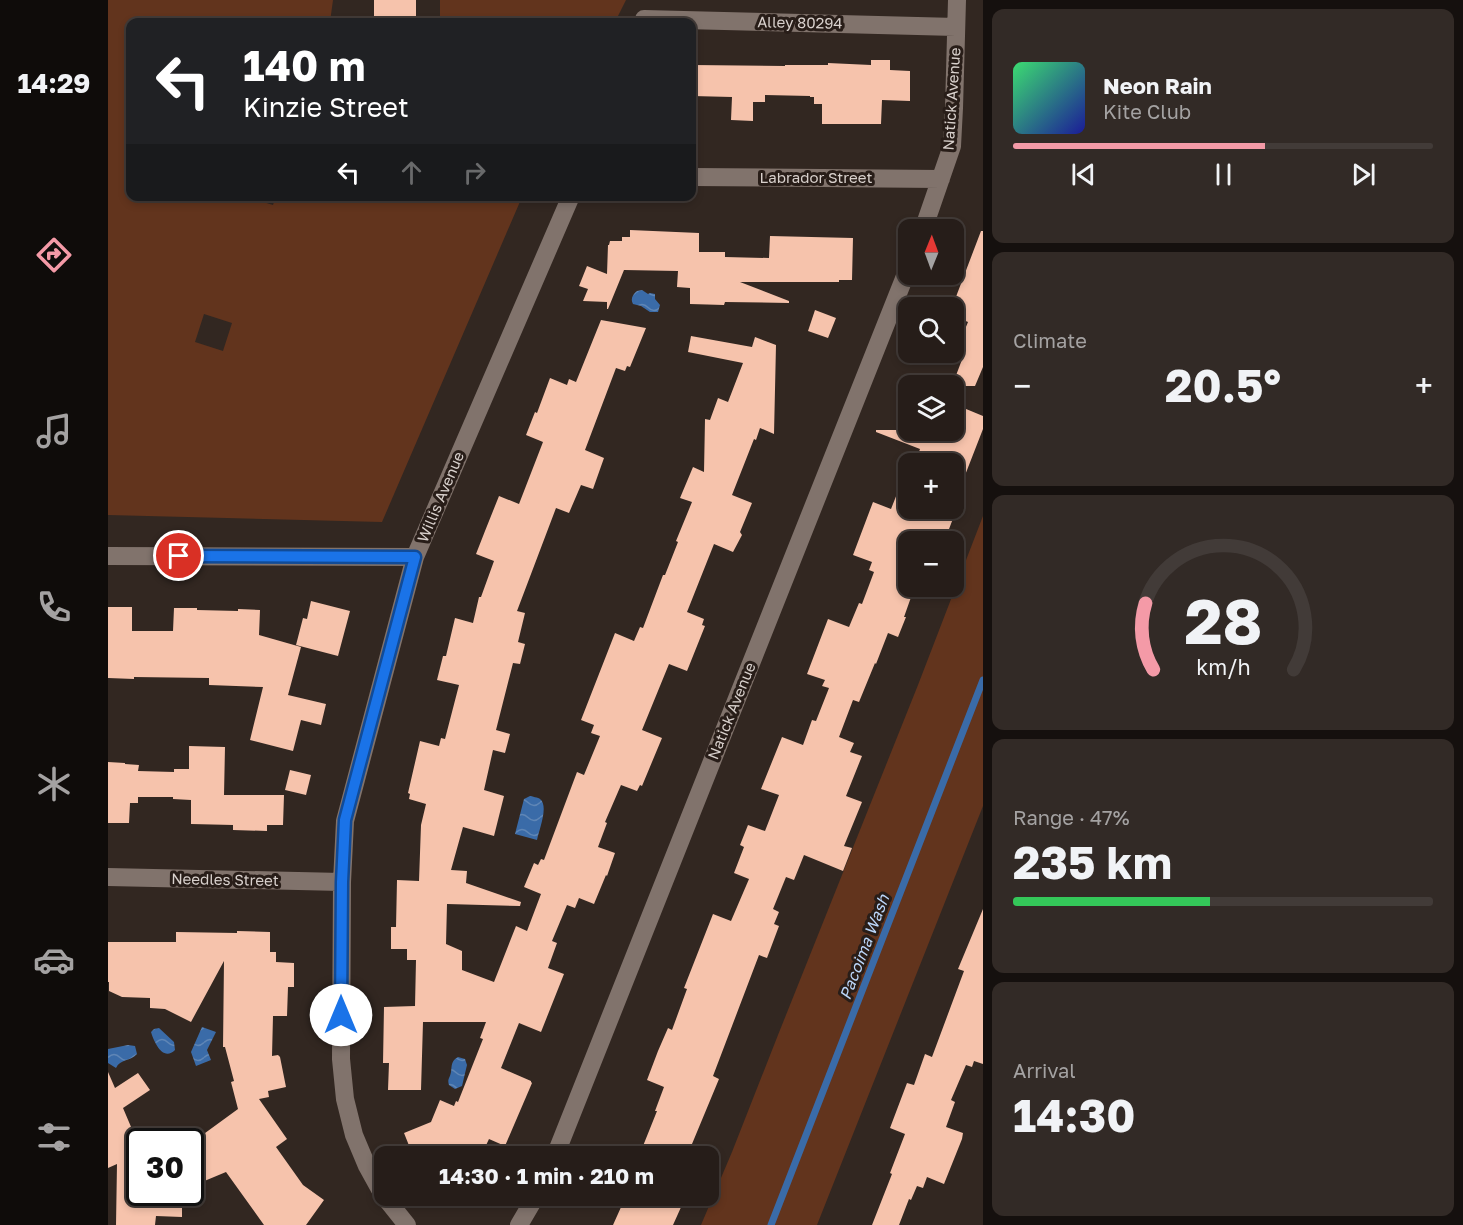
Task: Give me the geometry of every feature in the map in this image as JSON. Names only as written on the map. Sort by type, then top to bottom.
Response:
[{"type":"street","name":"Natick Avenue","points":[[927,219],[952,146],[957,0]]},
{"type":"street","name":"Alley 80294","points":[[696,20],[956,27]]},
{"type":"street","name":"Labrador Street","points":[[696,177],[941,179]]},
{"type":"street","name":"Willis Avenue","points":[[407,1225],[383,1195],[370,1174],[354,1135],[346,1107],[341,1059],[342,882],[345,820],[415,557],[569,201]]},
{"type":"street","name":"Natick Avenue","points":[[559,1146],[901,285]]},
{"type":"street","points":[[108,556],[415,557]]},
{"type":"street","name":"Needles Street","points":[[108,877],[342,882]]},
{"type":"street","points":[[519,1225],[530,1206]]},
{"type":"shaded area","points":[[108,0],[333,0],[331,18],[126,18],[126,201],[260,201],[273,205],[274,201],[520,201],[382,522],[108,515]],"holes":[[[204,314],[232,323],[223,351],[195,342]]]},
{"type":"shaded area","points":[[440,0],[626,0],[617,18],[440,18]]},
{"type":"shaded area","points":[[983,516],[983,806],[817,1225],[701,1225],[709,1206],[719,1206],[719,1183],[952,597],[964,597],[964,565]]},
{"type":"water","points":[[642,290],[648,294],[655,294],[655,299],[660,305],[658,312],[650,312],[633,304],[632,297],[637,291]]},
{"type":"water","points":[[530,796],[540,799],[544,807],[537,840],[515,834],[524,799]]},
{"type":"water","points":[[202,1027],[216,1032],[207,1050],[211,1060],[196,1066],[191,1052]]},
{"type":"water","points":[[159,1028],[174,1042],[175,1050],[171,1053],[163,1052],[154,1041],[151,1032]]},
{"type":"water","points":[[135,1046],[137,1054],[135,1056],[120,1063],[116,1068],[108,1063],[108,1049]]},
{"type":"water","points":[[458,1057],[465,1059],[467,1065],[462,1086],[455,1089],[449,1085],[448,1081],[452,1063]]},
{"type":"building","points":[[374,0],[416,0],[416,18],[374,18]]},
{"type":"building","points":[[871,60],[890,60],[890,70],[910,71],[910,101],[882,100],[881,124],[822,124],[822,104],[814,104],[814,97],[810,96],[765,95],[765,102],[753,102],[753,121],[731,120],[732,97],[696,96],[696,65],[785,66],[828,65],[828,63],[871,65]]},
{"type":"building","points":[[630,230],[699,233],[699,252],[725,252],[725,257],[769,258],[770,236],[853,238],[852,280],[740,282],[789,301],[789,303],[690,304],[690,288],[677,287],[678,271],[624,270],[608,309],[607,302],[583,301],[588,289],[579,286],[587,266],[607,274],[610,241],[622,241],[622,237],[630,237]]},
{"type":"building","points":[[981,231],[983,231],[983,367],[975,386],[964,386],[964,375],[956,375],[961,363],[964,363],[966,349],[964,348],[964,332],[968,322],[964,320],[964,297],[956,297],[960,285],[964,285],[964,276]]},
{"type":"building","points":[[815,310],[836,318],[828,338],[808,331]]},
{"type":"building","points":[[601,320],[646,328],[630,367],[627,366],[625,371],[616,368],[585,450],[604,458],[593,489],[581,485],[569,513],[556,508],[517,611],[525,613],[518,642],[525,644],[520,664],[513,663],[496,730],[510,734],[505,753],[493,750],[484,790],[504,796],[494,836],[463,827],[451,870],[467,871],[466,883],[521,902],[520,906],[447,904],[446,944],[462,951],[462,970],[494,982],[516,926],[527,931],[541,894],[524,887],[534,863],[538,865],[541,859],[544,860],[577,772],[584,775],[600,736],[591,733],[594,725],[581,720],[615,633],[634,641],[640,627],[643,628],[692,502],[680,498],[693,467],[704,472],[705,419],[710,420],[718,398],[728,402],[743,363],[688,352],[691,336],[752,347],[755,337],[776,345],[774,434],[760,428],[756,440],[754,439],[732,495],[752,503],[740,532],[742,535],[733,552],[714,544],[687,612],[704,619],[702,625],[705,626],[687,671],[669,664],[642,730],[662,738],[642,786],[640,785],[637,791],[621,785],[605,822],[607,823],[598,847],[615,853],[607,876],[594,904],[579,898],[575,908],[567,905],[552,941],[557,943],[548,968],[564,974],[541,1032],[519,1023],[501,1068],[532,1083],[505,1146],[489,1139],[486,1146],[409,1146],[404,1133],[431,1122],[440,1100],[454,1106],[456,1101],[458,1102],[483,1039],[480,1038],[486,1022],[423,1022],[421,1090],[388,1090],[389,1063],[383,1063],[384,1007],[415,1006],[416,960],[407,960],[407,949],[391,949],[391,927],[396,927],[397,880],[419,881],[421,825],[426,804],[409,799],[410,794],[408,793],[420,741],[439,746],[441,738],[445,739],[459,685],[437,680],[443,656],[446,656],[455,618],[473,623],[479,597],[481,597],[494,561],[476,554],[499,496],[519,504],[543,442],[526,435],[550,378],[567,385],[569,379],[576,382]]},
{"type":"building","points":[[964,408],[983,416],[983,429],[964,478],[964,453],[919,453],[920,449],[899,441],[964,441]]},
{"type":"building","points":[[876,430],[898,430],[898,440],[876,432]]},
{"type":"building","points":[[898,491],[898,519],[953,519],[948,531],[898,531],[898,597],[911,597],[904,617],[906,617],[898,637],[888,633],[859,702],[853,700],[839,737],[854,743],[850,752],[862,756],[846,796],[862,802],[844,846],[852,848],[843,871],[804,855],[794,880],[786,877],[773,909],[779,912],[774,924],[779,926],[767,958],[759,955],[713,1076],[719,1079],[691,1146],[643,1146],[664,1087],[647,1080],[658,1051],[668,1028],[672,1030],[687,989],[684,988],[713,914],[731,921],[749,879],[734,873],[744,847],[740,845],[748,825],[765,831],[779,795],[761,789],[782,737],[803,745],[812,720],[816,721],[829,688],[822,686],[825,680],[807,674],[828,619],[849,627],[859,603],[862,604],[874,572],[869,570],[872,562],[853,555],[873,502],[891,509]]},
{"type":"building","points":[[311,601],[350,611],[338,656],[296,645],[303,618],[307,619]]},
{"type":"building","points":[[108,607],[132,607],[132,631],[173,631],[174,608],[260,610],[259,635],[301,647],[288,695],[326,704],[321,725],[301,720],[293,751],[250,740],[263,687],[209,685],[209,678],[108,678]]},
{"type":"building","points":[[189,746],[225,747],[224,795],[284,795],[283,825],[267,825],[267,831],[233,830],[233,825],[191,824],[191,800],[173,799],[173,797],[138,797],[138,803],[130,803],[129,823],[108,823],[108,762],[139,765],[138,771],[174,772],[174,769],[189,769]]},
{"type":"building","points":[[290,770],[311,775],[306,795],[285,790]]},
{"type":"building","points":[[983,909],[983,1064],[974,1061],[972,1067],[966,1065],[951,1100],[955,1102],[946,1127],[963,1133],[962,1139],[944,1184],[927,1177],[923,1188],[917,1186],[911,1200],[909,1199],[899,1225],[872,1225],[905,1134],[890,1128],[907,1083],[914,1085],[925,1054],[932,1057],[964,971],[958,969]]},
{"type":"building","points":[[237,931],[270,932],[270,952],[276,952],[276,962],[294,963],[294,987],[288,987],[287,1016],[273,1016],[272,1056],[280,1057],[286,1087],[268,1091],[269,1097],[259,1099],[287,1139],[276,1147],[303,1185],[324,1200],[306,1225],[264,1225],[226,1172],[204,1181],[204,1134],[238,1109],[231,1082],[234,1081],[225,1047],[223,1047],[224,961],[191,1022],[165,1009],[150,1008],[150,998],[122,997],[109,991],[108,942],[176,942],[176,932],[237,933]]},
{"type":"building","points":[[108,1072],[115,1088],[138,1073],[150,1090],[123,1108],[132,1128],[126,1128],[126,1206],[182,1206],[182,1217],[156,1216],[155,1225],[116,1225],[117,1164],[108,1168]]},
{"type":"building","points":[[622,1206],[682,1206],[673,1225],[613,1225]]},
{"type":"waterway","name":"Pacoima Wash","points":[[771,1225],[983,680]]},
{"type":"route","points":[[179,556],[415,557],[345,820],[341,1015]]}]
